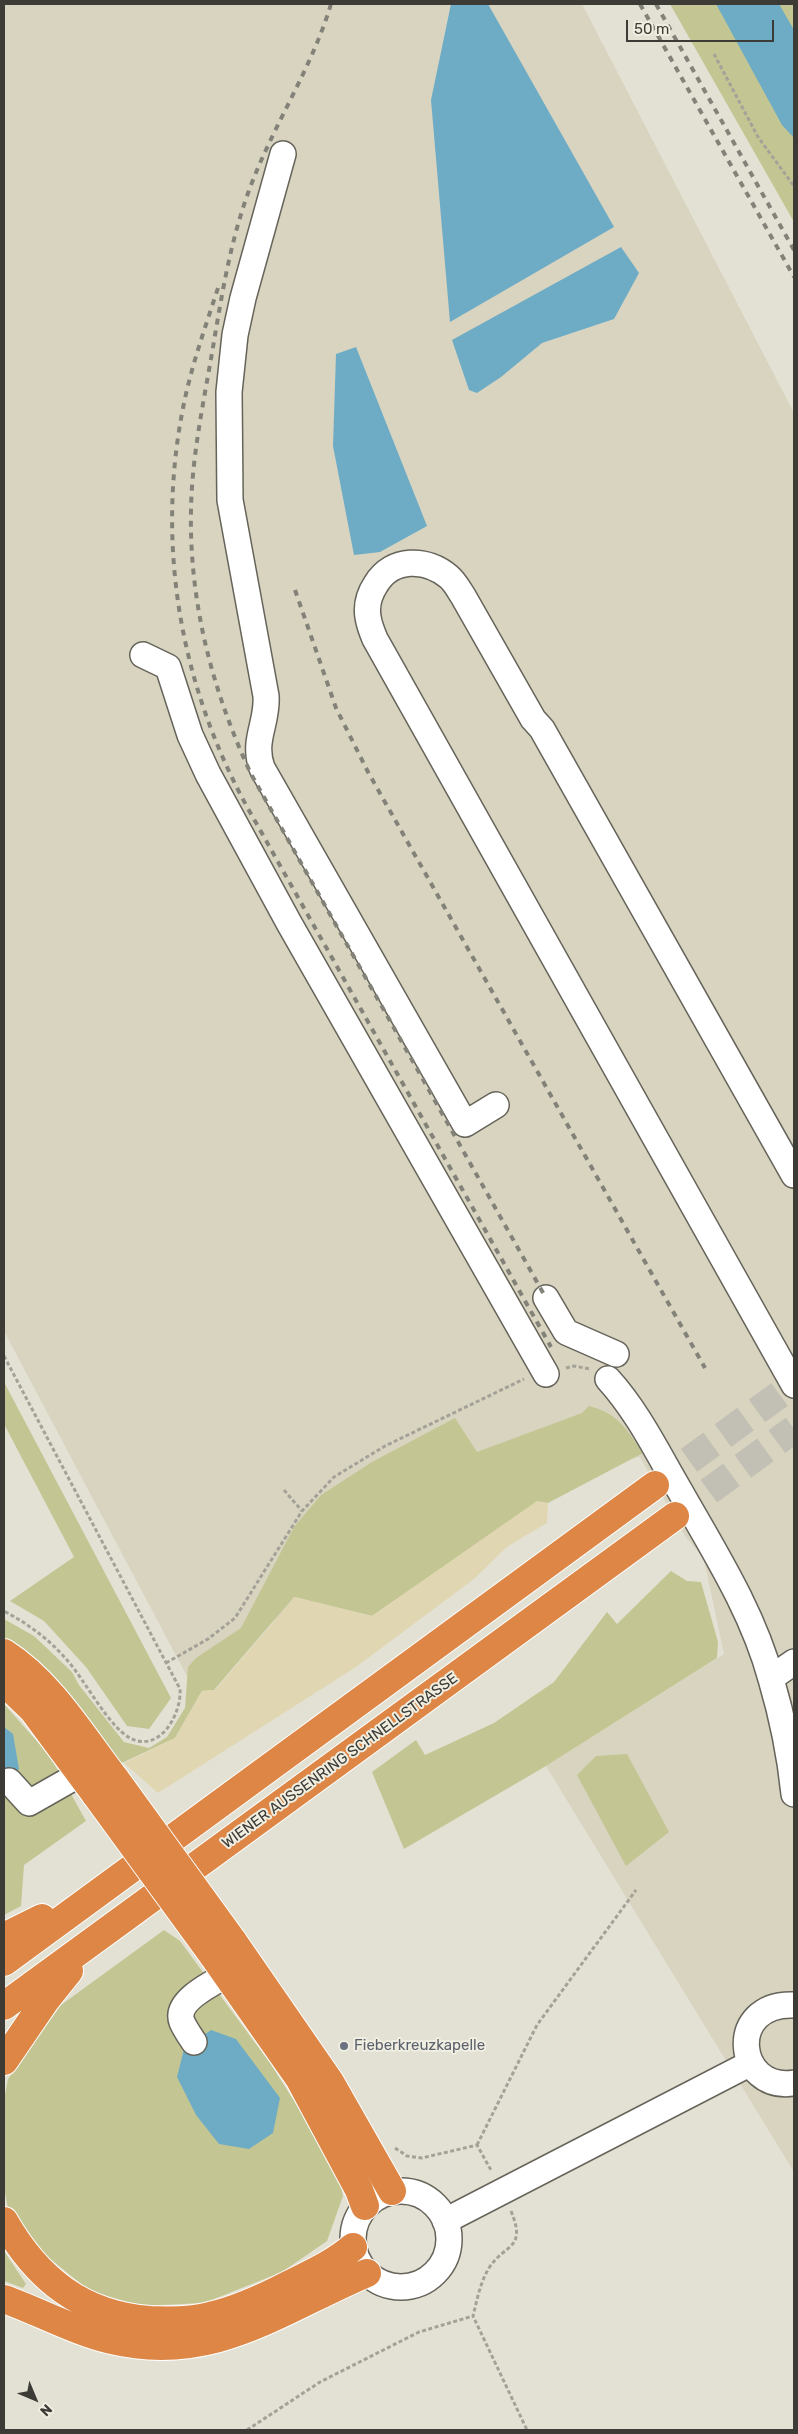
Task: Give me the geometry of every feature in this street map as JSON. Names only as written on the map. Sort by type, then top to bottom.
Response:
[{"type":"highway","points":[[4,1962],[655,1485]]},
{"type":"highway","name":"WIENER AUSSENRING SCHNELLSTRASSE","points":[[4,2006],[675,1516]]},
{"type":"highway","points":[[4,1653],[21,1664],[45,1687],[97,1783]]},
{"type":"highway","points":[[4,1682],[32,1710],[97,1783],[224,1956],[330,2082],[392,2191]]},
{"type":"highway","points":[[4,1937],[121,1876]]},
{"type":"highway","points":[[4,2060],[44,2001],[100,1936]]},
{"type":"highway","points":[[224,1956],[299,2078],[359,2190],[365,2206]]},
{"type":"highway","points":[[4,2221],[19,2248],[49,2280],[83,2303],[131,2318],[150,2320],[185,2321],[236,2308],[274,2292],[339,2259],[353,2247]]},
{"type":"highway","points":[[4,2299],[91,2334],[111,2340],[140,2346],[188,2346],[213,2342],[239,2333],[367,2273]]},
{"type":"lane","points":[[283,154],[243,298],[235,335],[229,392],[230,500],[267,707],[257,747],[258,756],[262,768],[465,1124],[496,1105]]},
{"type":"lane","points":[[794,1175],[542,729],[533,719],[463,596],[450,578],[435,568],[420,563],[405,563],[392,567],[381,576],[370,595],[367,616],[375,639],[794,1385]]},
{"type":"lane","points":[[143,655],[168,667],[190,735],[208,774],[288,923],[546,1374]]},
{"type":"lane","points":[[546,1298],[566,1332],[616,1354]]},
{"type":"lane","points":[[608,1379],[636,1415],[726,1573],[760,1645],[771,1678],[790,1762],[794,1794]]},
{"type":"lane","points":[[771,1678],[794,1662]]},
{"type":"lane","points":[[8,1781],[29,1803],[97,1783]]},
{"type":"lane","points":[[194,2042],[181,2020],[182,2008],[224,1956]]},
{"type":"lane","points":[[794,2005],[781,2004],[768,2008],[757,2016],[749,2027],[746,2040],[747,2054],[761,2076],[772,2082],[794,2083]]},
{"type":"lane","points":[[445,2221],[751,2062]]},
{"type":"lane","points":[[407,2190],[422,2195],[434,2204],[449,2231],[444,2261],[434,2273],[422,2282],[408,2286],[393,2286],[379,2282],[367,2273],[358,2261],[353,2247],[352,2232],[356,2218],[365,2206],[377,2196],[392,2191],[407,2190]]},
{"type":"path","points":[[714,54],[758,138],[794,186]]},
{"type":"path","points":[[4,1356],[180,1689],[181,1700],[174,1721],[158,1736],[147,1740],[137,1741],[128,1737],[110,1718],[68,1661],[47,1639],[4,1611]]},
{"type":"path","points":[[166,1663],[208,1639],[235,1618],[302,1511],[334,1477],[385,1446],[455,1411]]},
{"type":"path","points":[[284,1490],[302,1511]]},
{"type":"path","points":[[478,2145],[537,2025],[636,1890]]},
{"type":"path","points":[[390,2139],[395,2148],[408,2156],[422,2158],[478,2145]]},
{"type":"path","points":[[478,2145],[502,2190],[518,2227],[515,2242],[490,2267],[480,2288],[473,2316],[528,2430]]},
{"type":"path","points":[[247,2430],[328,2378],[419,2332],[473,2316]]},
{"type":"shaded area","points":[[4,4],[582,4],[794,413],[794,2172],[546,1766],[724,1654],[704,1559],[685,1536],[640,1457],[631,1459],[264,1625],[189,1680],[4,1331]]},
{"type":"green space","points":[[670,4],[794,4],[794,222]]},
{"type":"green space","points":[[4,1382],[171,1698],[149,1729],[127,1726],[86,1667],[44,1621],[10,1601],[74,1557],[4,1424]]},
{"type":"green space","points":[[589,1406],[615,1418],[627,1430],[643,1453],[548,1503],[537,1502],[372,1616],[294,1597],[214,1690],[202,1691],[175,1738],[124,1762],[119,1763],[52,1675],[30,1654],[4,1640],[4,1619],[34,1636],[72,1672],[79,1685],[124,1742],[149,1748],[167,1737],[185,1708],[188,1667],[196,1658],[241,1628],[294,1527],[321,1495],[372,1462],[455,1418],[477,1452],[582,1413]]},
{"type":"green space","points":[[671,1571],[687,1581],[701,1582],[718,1642],[717,1658],[546,1766],[404,1849],[372,1772],[416,1740],[425,1755],[494,1723],[554,1682],[607,1612],[617,1624]]},
{"type":"green space","points":[[4,1704],[50,1756],[86,1821],[24,1865],[21,1906],[4,1915]]},
{"type":"green space","points":[[627,1754],[669,1832],[626,1866],[577,1775],[596,1756]]},
{"type":"green space","points":[[164,1930],[180,1941],[270,2063],[338,2170],[343,2196],[327,2241],[282,2272],[204,2303],[141,2306],[90,2291],[39,2250],[8,2209],[4,2187],[4,2100],[8,2079],[61,2005]]},
{"type":"green space","points":[[4,2251],[26,2284],[23,2288],[4,2281]]},
{"type":"sand","points":[[537,1501],[548,1503],[547,1523],[508,1546],[474,1579],[356,1667],[158,1793],[124,1763],[175,1738],[202,1691],[215,1690],[295,1597],[372,1616]]},
{"type":"water","points":[[451,4],[488,4],[614,227],[450,322],[431,100]]},
{"type":"water","points":[[716,4],[779,4],[794,30],[794,138],[782,125]]},
{"type":"water","points":[[621,247],[639,273],[614,319],[542,343],[501,377],[477,393],[469,390],[452,340]]},
{"type":"water","points":[[356,347],[427,526],[380,552],[354,555],[333,446],[336,354]]},
{"type":"water","points":[[4,1727],[13,1734],[19,1769],[4,1786]]},
{"type":"water","points":[[211,2030],[236,2039],[280,2098],[273,2133],[249,2149],[219,2144],[196,2115],[177,2077],[184,2049]]},
{"type":"tunnel","points":[[655,1485],[794,1384]]},
{"type":"tunnel","points":[[675,1516],[794,1429]]},
{"type":"railway","points":[[331,4],[313,53],[256,172],[230,254],[193,470],[191,544],[199,612],[214,678],[237,742],[251,774],[546,1298]]},
{"type":"railway","points":[[640,4],[794,277]]},
{"type":"railway","points":[[656,4],[794,250]]},
{"type":"railway","points":[[218,288],[186,393],[175,459],[172,511],[174,562],[180,612],[190,662],[205,711],[223,759],[246,805],[551,1347]]},
{"type":"railway","points":[[295,590],[336,708],[368,772],[705,1368]]},
{"type":"place","name":"Fieberkreuzkapelle","points":[[344,2046]]}]
